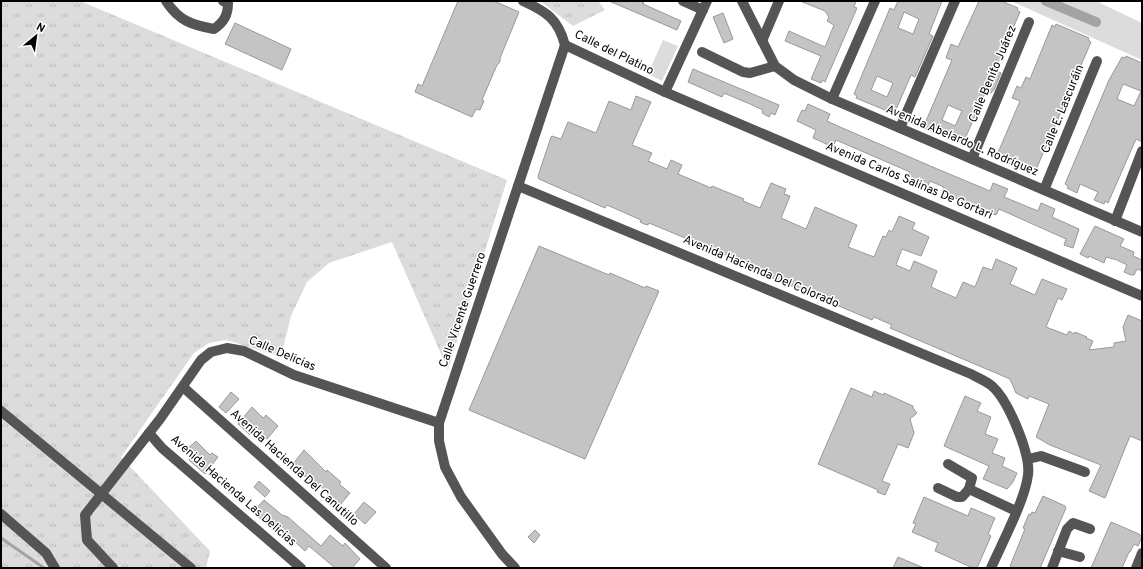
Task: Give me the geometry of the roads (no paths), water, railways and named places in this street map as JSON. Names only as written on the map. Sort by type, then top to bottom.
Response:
[{"type":"street","points":[[166,1],[172,11],[192,25],[214,29],[223,23],[228,10],[226,2]]},
{"type":"street","name":"Calle del Platino","points":[[523,1],[538,8],[551,18],[561,29],[565,45],[665,92]]},
{"type":"street","points":[[665,92],[705,5],[683,1]]},
{"type":"street","name":"Avenida Abelardo L. Rodríguez","points":[[742,1],[776,66],[794,80],[832,99],[1142,232]]},
{"type":"street","points":[[762,41],[779,1]]},
{"type":"street","points":[[832,99],[875,1]]},
{"type":"street","points":[[900,128],[955,1]]},
{"type":"street","name":"Calle Benito Juárez","points":[[972,159],[1029,22]]},
{"type":"street","name":"Calle Vicente Guerrero","points":[[515,568],[502,554],[466,504],[445,467],[439,441],[439,423],[540,116],[565,45]]},
{"type":"street","points":[[702,52],[743,72],[750,73],[776,66]]},
{"type":"street","name":"Calle E. Lascuráin","points":[[1044,190],[1097,61]]},
{"type":"street","name":"Avenida Carlos Salinas De Gortari","points":[[665,92],[1142,296]]},
{"type":"street","points":[[1115,221],[1142,151]]},
{"type":"street","name":"Avenida Hacienda Del Colorado","points":[[518,186],[971,374],[993,386],[1006,405],[1028,459]]},
{"type":"street","name":"Calle Delicias","points":[[113,568],[87,540],[85,515],[184,387],[201,360],[211,352],[227,348],[244,351],[294,375],[439,423]]},
{"type":"street","name":"Avenida Hacienda Del Canutillo","points":[[184,387],[386,568]]},
{"type":"street","points":[[1,411],[191,568]]},
{"type":"street","name":"Avenida Hacienda Las Delicias","points":[[149,433],[162,448],[301,568]]},
{"type":"street","points":[[991,568],[1016,511],[1029,474],[1028,459],[1041,456],[1086,472]]},
{"type":"street","points":[[938,488],[957,497],[962,497],[969,489],[972,478],[948,464]]},
{"type":"street","points":[[969,489],[1016,511]]},
{"type":"street","points":[[1,514],[46,553],[55,568]]},
{"type":"street","points":[[1052,568],[1067,528],[1073,523],[1090,529]]},
{"type":"street","points":[[1058,551],[1080,557]]},
{"type":"street","points":[[1136,568],[1142,553]]},
{"type":"waterway","points":[[1046,1],[1096,22]]},
{"type":"waterway","points":[[1,538],[44,568]]}]
